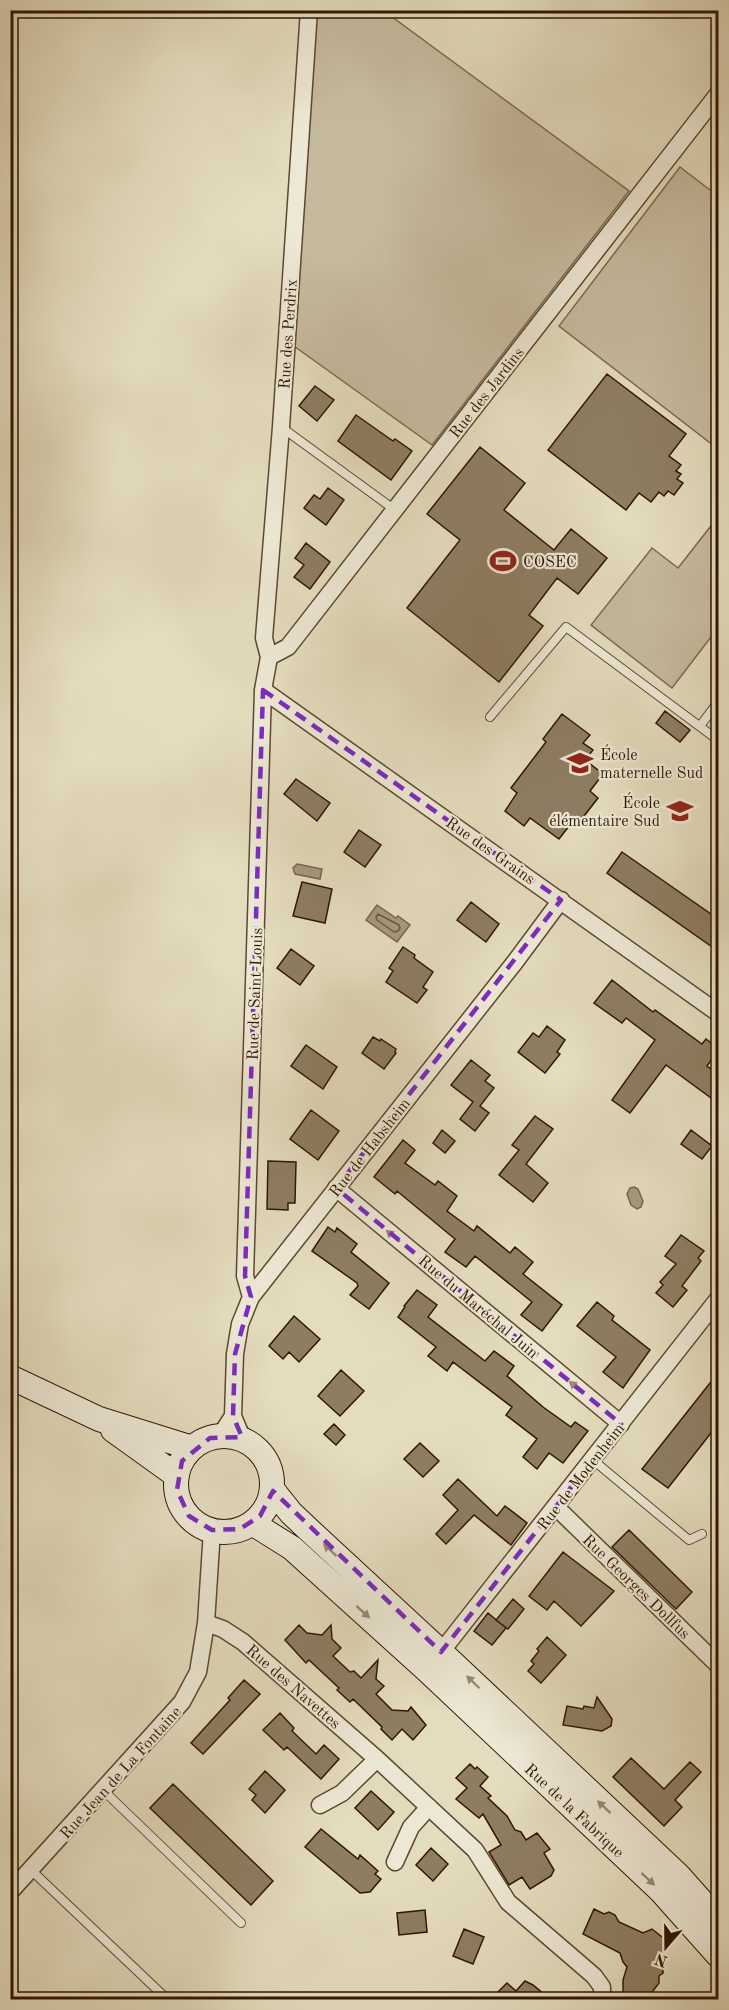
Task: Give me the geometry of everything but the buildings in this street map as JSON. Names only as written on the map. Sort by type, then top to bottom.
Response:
[{"type":"main road","points":[[10,1377],[99,1419],[192,1448]]},
{"type":"main road","points":[[99,1419],[177,1476]]},
{"type":"main road","points":[[219,1436],[243,1440],[254,1446],[262,1455],[270,1471],[272,1489],[266,1508],[252,1523],[240,1529],[226,1532],[199,1525],[181,1504],[177,1490],[177,1476],[182,1461],[192,1448],[210,1438],[219,1436]]},
{"type":"main road","name":"Rue de la Fabrique","points":[[272,1489],[291,1513],[434,1661],[661,1891],[718,1955]]},
{"type":"main road","name":"Rue de la Fabrique","points":[[252,1523],[292,1548],[434,1661],[678,1875],[718,1920]]},
{"type":"street","name":"Rue des Perdrix","points":[[268,657],[264,638],[281,427],[309,10]]},
{"type":"street","name":"Rue des Jardins","points":[[268,657],[288,647],[718,94]]},
{"type":"street","points":[[262,690],[268,657]]},
{"type":"street","name":"Rue des Grains","points":[[262,690],[718,1012]]},
{"type":"street","name":"Rue de Saint-Louis","points":[[251,1297],[245,1276],[262,690]]},
{"type":"street","name":"Rue de Habsheim","points":[[243,1440],[233,1416],[235,1354],[240,1324],[251,1297],[515,962],[561,900]]},
{"type":"street","name":"Rue du Maréchal Juin","points":[[336,1188],[621,1424]]},
{"type":"street","name":"Rue de Modenheim","points":[[434,1661],[718,1299]]},
{"type":"street","points":[[219,1436],[233,1416]]},
{"type":"street","name":"Rue Georges Dollfus","points":[[556,1507],[718,1665]]},
{"type":"street","name":"Rue Jean de La Fontaine","points":[[10,1892],[104,1791],[182,1702],[198,1671],[206,1623],[212,1530]]},
{"type":"street","name":"Rue des Navettes","points":[[206,1623],[223,1629],[243,1642],[377,1759],[475,1850],[508,1902],[594,1976],[602,1987],[602,2000]]},
{"type":"street","points":[[320,1805],[342,1793],[377,1759]]},
{"type":"street","points":[[395,1862],[411,1827],[429,1807]]},
{"type":"lane","points":[[281,427],[395,510]]},
{"type":"lane","points":[[490,717],[566,627],[718,740]]},
{"type":"lane","points":[[700,726],[718,702]]},
{"type":"lane","points":[[593,1460],[688,1540],[702,1534]]},
{"type":"lane","points":[[104,1791],[241,1923]]},
{"type":"lane","points":[[31,1870],[168,2000]]},
{"type":"highlighted area","points":[[263,690],[561,900],[336,1188],[621,1424],[441,1652],[273,1491],[260,1516],[240,1529],[212,1530],[189,1516],[177,1490],[182,1461],[210,1438],[242,1437],[233,1416],[235,1354],[251,1297],[245,1276]]},
{"type":"shaded area","points":[[315,11],[384,11],[629,191],[432,445],[284,339]]},
{"type":"shaded area","points":[[680,167],[718,196],[718,449],[559,326]]},
{"type":"shaded area","points":[[718,517],[718,628],[672,688],[591,625],[652,548],[678,568]]},
{"type":"water","points":[[297,864],[322,869],[320,879],[295,874],[293,868]]},
{"type":"water","points":[[377,905],[410,925],[397,942],[366,920]]},
{"type":"water","points":[[630,1188],[638,1189],[643,1201],[641,1207],[637,1209],[631,1205],[627,1194]]},
{"type":"place","name":"COSEC","points":[[503,561]]},
{"type":"place","name":"École maternelle Sud","points":[[580,763]]},
{"type":"place","name":"École élémentaire Sud","points":[[680,811]]}]
